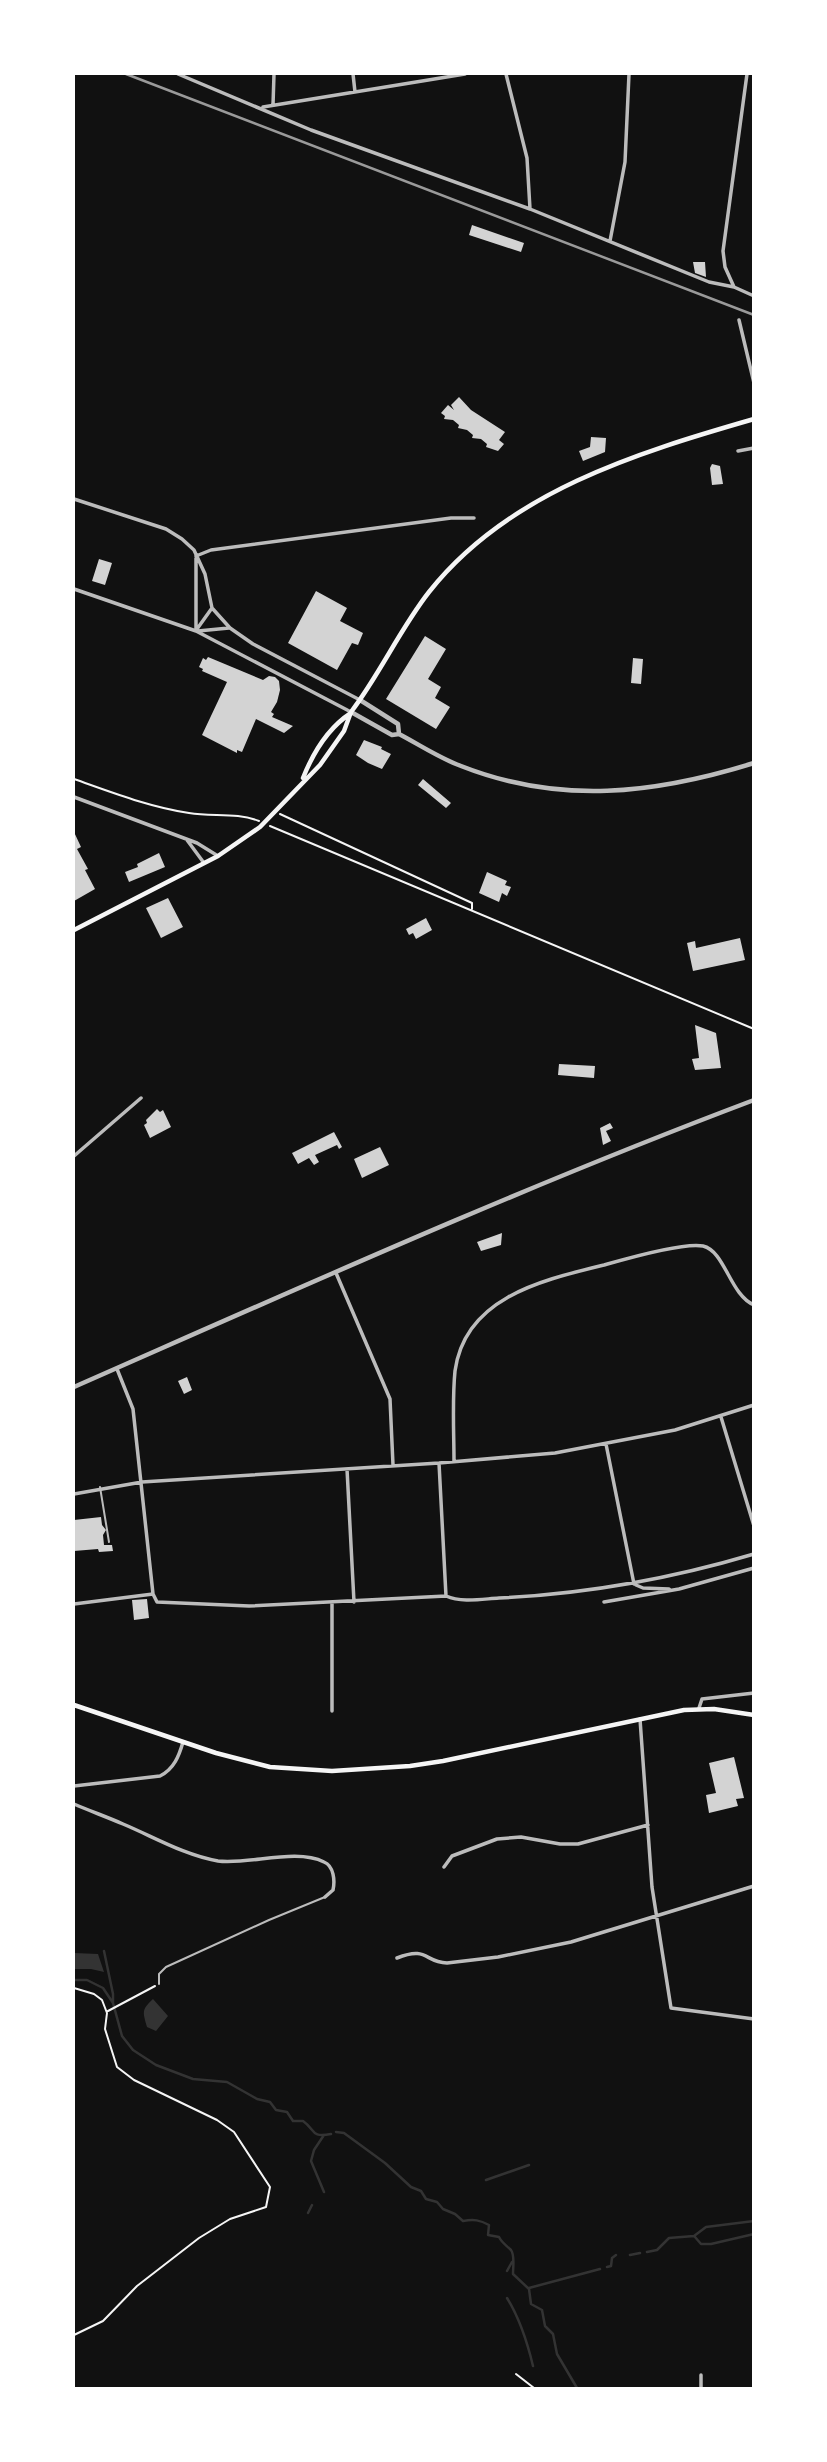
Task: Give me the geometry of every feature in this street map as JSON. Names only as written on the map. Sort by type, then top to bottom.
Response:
[{"type":"main road","points":[[302,780],[333,725],[351,712],[360,701],[429,592],[474,546],[543,496],[579,479],[622,462],[754,419]]},
{"type":"main road","points":[[74,930],[218,856],[260,827],[302,780],[320,765],[344,731],[351,712]]},
{"type":"main road","points":[[74,1705],[183,1742],[270,1767],[311,1770],[360,1770],[443,1761],[699,1708],[754,1716]]},
{"type":"street","points":[[178,74],[346,143],[530,209],[709,282],[734,287],[754,296]]},
{"type":"street","points":[[273,105],[274,74]]},
{"type":"street","points":[[353,74],[355,92]]},
{"type":"street","points":[[261,107],[465,74]]},
{"type":"street","points":[[506,74],[527,158],[530,209]]},
{"type":"street","points":[[609,242],[625,162],[629,74]]},
{"type":"street","points":[[734,287],[725,267],[723,242],[747,74]]},
{"type":"street","points":[[739,320],[754,383]]},
{"type":"street","points":[[738,451],[754,448]]},
{"type":"street","points":[[74,499],[166,529],[190,545],[205,574],[212,608],[230,628],[253,644],[398,724],[399,734]]},
{"type":"street","points":[[196,556],[211,550],[474,517]]},
{"type":"street","points":[[196,556],[196,631]]},
{"type":"street","points":[[74,589],[196,631],[392,735],[399,734],[477,773],[524,785],[571,792],[617,792],[648,788],[754,763]]},
{"type":"street","points":[[196,631],[212,608]]},
{"type":"street","points":[[196,631],[230,628]]},
{"type":"street","points":[[74,797],[186,839],[218,856]]},
{"type":"street","points":[[186,839],[204,863]]},
{"type":"street","points":[[74,1156],[141,1098]]},
{"type":"street","points":[[74,1387],[663,1133],[754,1100]]},
{"type":"street","points":[[454,1462],[455,1373],[458,1356],[479,1318],[503,1299],[589,1269],[648,1254],[703,1246],[714,1252],[735,1289],[745,1301],[754,1305]]},
{"type":"street","points":[[336,1273],[390,1399],[394,1465]]},
{"type":"street","points":[[117,1369],[133,1409],[153,1594],[157,1602],[224,1606],[446,1596],[454,1600],[468,1600],[584,1591],[696,1571],[754,1554]]},
{"type":"street","points":[[74,1494],[100,1487],[142,1482],[555,1453],[675,1430],[754,1405]]},
{"type":"street","points":[[721,1417],[754,1526]]},
{"type":"street","points":[[606,1444],[634,1584]]},
{"type":"street","points":[[439,1463],[446,1596]]},
{"type":"street","points":[[347,1469],[354,1602]]},
{"type":"street","points":[[604,1602],[679,1589],[754,1568]]},
{"type":"street","points":[[634,1584],[642,1588],[679,1589]]},
{"type":"street","points":[[74,1604],[153,1594]]},
{"type":"street","points":[[332,1602],[332,1711]]},
{"type":"street","points":[[699,1708],[702,1699],[754,1693]]},
{"type":"street","points":[[640,1719],[657,1917],[671,2008],[754,2019]]},
{"type":"street","points":[[74,1786],[160,1776],[176,1762],[183,1742]]},
{"type":"street","points":[[74,1804],[208,1859],[232,1861],[282,1857],[321,1860],[329,1866],[334,1880],[333,1890],[325,1897]]},
{"type":"street","points":[[444,1867],[452,1856],[498,1839],[521,1837],[560,1844],[578,1844],[648,1825]]},
{"type":"street","points":[[397,1958],[411,1952],[422,1953],[441,1962],[498,1957],[571,1942],[754,1886]]},
{"type":"street","points":[[701,2375],[701,2389]]},
{"type":"lane","points":[[100,1487],[109,1542]]},
{"type":"lane","points":[[159,1984],[159,1974],[166,1967],[325,1897]]},
{"type":"path","points":[[74,779],[161,808],[202,815],[244,815]]},
{"type":"path","points":[[274,812],[472,903],[472,910]]},
{"type":"path","points":[[287,834],[754,1028]]},
{"type":"path","points":[[107,2013],[111,2008],[159,1984]]},
{"type":"path","points":[[74,1987],[102,2000],[107,2013],[105,2029],[117,2067],[134,2080],[217,2120],[234,2132],[267,2180],[270,2196],[266,2207],[230,2219],[199,2238],[137,2286],[103,2321],[74,2335]]},
{"type":"path","points":[[516,2374],[534,2389]]},
{"type":"shaded area","points":[[74,1953],[98,1954],[104,1972],[74,1969]]},
{"type":"shaded area","points":[[153,1999],[168,2016],[156,2031],[147,2027],[144,2014],[146,2006]]},
{"type":"building","points":[[472,225],[524,243],[521,252],[469,235]]},
{"type":"building","points":[[693,262],[705,262],[706,277],[695,273]]},
{"type":"building","points":[[459,397],[471,410],[505,432],[499,440],[504,444],[498,451],[486,447],[487,444],[481,439],[472,438],[473,435],[458,428],[459,425],[453,420],[444,419],[445,416],[441,413],[448,405],[454,410],[451,405]]},
{"type":"building","points":[[591,437],[606,438],[605,452],[583,461],[579,451],[590,447]]},
{"type":"building","points":[[712,464],[720,466],[723,484],[712,485]]},
{"type":"building","points":[[99,559],[112,563],[105,585],[92,581]]},
{"type":"building","points":[[316,591],[347,608],[340,621],[363,633],[358,645],[352,643],[337,670],[288,643]]},
{"type":"building","points":[[425,636],[446,649],[428,679],[441,687],[435,698],[450,707],[436,729],[386,699]]},
{"type":"building","points":[[208,657],[263,680],[269,676],[275,677],[279,681],[280,690],[271,712],[274,714],[272,717],[293,726],[284,733],[256,719],[242,752],[237,750],[237,753],[202,735],[227,682],[202,671],[199,667],[203,658],[206,660]]},
{"type":"building","points":[[633,658],[643,659],[641,684],[631,683]]},
{"type":"building","points":[[364,740],[391,754],[382,769],[356,755]]},
{"type":"building","points":[[423,779],[451,803],[446,808],[418,785]]},
{"type":"building","points":[[74,832],[81,847],[77,849],[95,889],[74,901]]},
{"type":"building","points":[[159,853],[165,867],[129,882],[125,872]]},
{"type":"building","points":[[487,872],[507,881],[505,885],[511,887],[507,896],[502,893],[499,902],[479,893]]},
{"type":"building","points":[[168,898],[183,927],[161,938],[146,908]]},
{"type":"building","points":[[426,918],[432,930],[416,939],[413,933],[409,935],[406,929]]},
{"type":"building","points":[[740,938],[745,960],[693,971],[687,943],[695,941],[696,948]]},
{"type":"building","points":[[695,1025],[716,1033],[721,1068],[695,1070],[692,1059],[699,1058]]},
{"type":"building","points":[[559,1064],[595,1066],[594,1078],[558,1075]]},
{"type":"building","points":[[157,1109],[160,1112],[163,1110],[171,1127],[150,1138],[144,1125]]},
{"type":"building","points":[[610,1123],[613,1128],[606,1131],[611,1141],[603,1145],[600,1128]]},
{"type":"building","points":[[334,1132],[342,1147],[339,1149],[337,1145],[315,1155],[319,1162],[314,1165],[309,1158],[298,1164],[292,1153]]},
{"type":"building","points":[[380,1147],[389,1165],[362,1178],[354,1159]]},
{"type":"building","points":[[502,1233],[501,1245],[481,1251],[477,1242]]},
{"type":"building","points":[[187,1377],[192,1390],[184,1394],[178,1381]]},
{"type":"building","points":[[101,1517],[106,1530],[103,1535],[104,1545],[112,1545],[113,1551],[74,1551],[74,1520]]},
{"type":"building","points":[[147,1599],[149,1618],[134,1620],[132,1600]]},
{"type":"building","points":[[734,1757],[744,1798],[736,1799],[738,1806],[709,1813],[706,1795],[716,1793],[709,1763]]},
{"type":"waterway","points":[[104,1951],[113,2003]]},
{"type":"waterway","points":[[74,1980],[87,1980],[103,1988],[113,2003],[122,2036],[133,2050],[156,2065],[193,2079],[227,2082],[257,2099],[270,2102],[276,2110],[287,2112],[293,2121],[303,2121],[316,2134],[331,2134]]},
{"type":"waterway","points":[[336,2132],[344,2133],[385,2163],[411,2187],[421,2191],[426,2199],[437,2202],[443,2209],[463,2221],[477,2220],[489,2225],[488,2235],[499,2237],[511,2250],[513,2274],[529,2289],[531,2304],[542,2310],[545,2326],[553,2334],[557,2354],[577,2388]]},
{"type":"waterway","points":[[324,2135],[314,2150],[311,2161],[324,2192]]},
{"type":"waterway","points":[[486,2180],[529,2165]]},
{"type":"waterway","points":[[308,2213],[312,2205]]},
{"type":"waterway","points":[[647,2252],[657,2250],[669,2238],[694,2236],[706,2227],[754,2221]]},
{"type":"waterway","points":[[695,2237],[701,2244],[711,2244],[754,2234]]},
{"type":"waterway","points":[[630,2255],[640,2253]]},
{"type":"waterway","points":[[607,2267],[611,2266],[612,2258],[616,2255]]},
{"type":"waterway","points":[[507,2271],[512,2262]]},
{"type":"waterway","points":[[529,2288],[600,2269]]},
{"type":"waterway","points":[[507,2298],[523,2330],[533,2366]]},
{"type":"railway","points":[[126,74],[754,315]]}]
